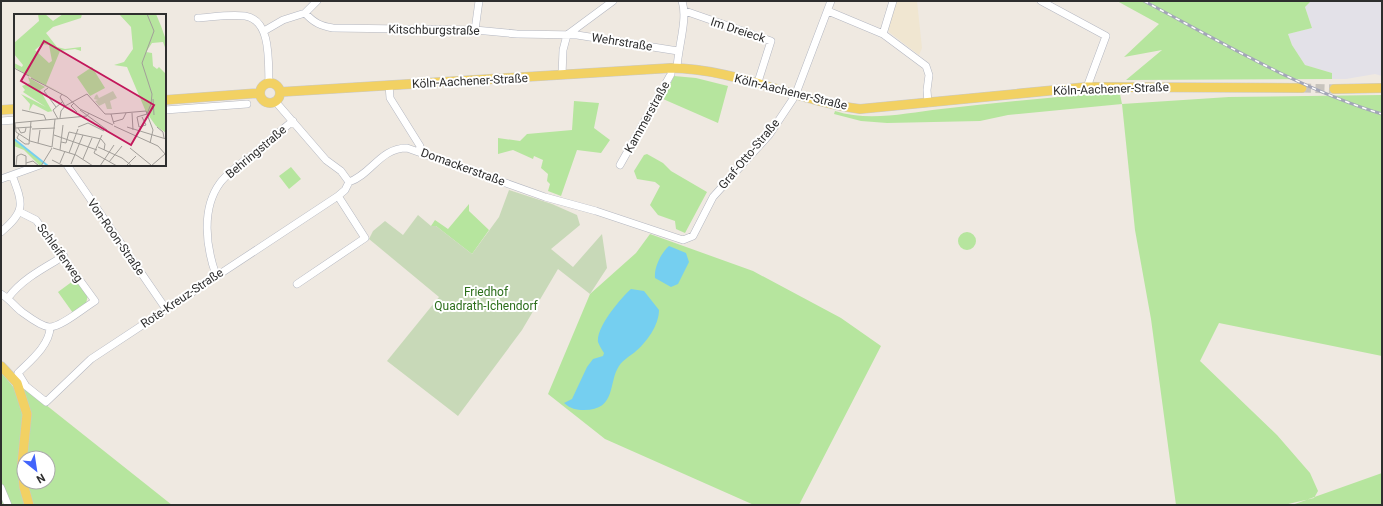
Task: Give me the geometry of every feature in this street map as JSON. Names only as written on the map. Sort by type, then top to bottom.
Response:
[{"type":"main road","name":"Köln-Aachener-Straße","points":[[280,92],[674,68],[704,71],[832,106],[860,109],[1087,87],[1302,88]]},
{"type":"main road","points":[[269,83],[277,86],[280,92],[279,97],[275,101],[269,102],[264,100],[260,93],[264,85],[269,83]]},
{"type":"main road","points":[[1334,89],[1382,88]]},
{"type":"main road","points":[[166,100],[260,93]]},
{"type":"main road","points":[[1,110],[14,109]]},
{"type":"main road","points":[[1,366],[17,383],[27,414],[22,464],[24,487],[29,505]]},
{"type":"street","points":[[264,31],[283,20],[305,13],[317,1]]},
{"type":"street","points":[[474,30],[479,1]]},
{"type":"street","points":[[562,75],[563,50],[567,35],[613,1]]},
{"type":"street","name":"Kammerstraße","points":[[620,164],[674,68],[685,11],[682,1]]},
{"type":"street","name":"Graf-Otto-Straße","points":[[690,239],[713,197],[769,135],[795,96],[831,1]]},
{"type":"street","points":[[883,34],[893,1]]},
{"type":"street","points":[[1041,1],[1106,36],[1087,87]]},
{"type":"street","name":"Im Dreieck","points":[[685,11],[771,40],[757,85]]},
{"type":"street","points":[[828,11],[883,34],[926,66],[929,75],[927,90],[928,103]]},
{"type":"street","name":"Kitschburgstraße","points":[[305,13],[313,22],[334,28],[474,30],[517,34],[567,35]]},
{"type":"street","points":[[198,18],[245,16],[254,20],[264,31],[266,37],[269,83]]},
{"type":"street","name":"Wehrstraße","points":[[567,35],[577,35],[678,51]]},
{"type":"street","points":[[389,86],[390,98],[420,146],[419,152]]},
{"type":"street","points":[[220,106],[224,95]]},
{"type":"street","points":[[275,101],[326,160],[341,171],[349,182]]},
{"type":"street","points":[[166,110],[247,104]]},
{"type":"street","points":[[1,121],[14,120]]},
{"type":"street","name":"Behringstraße","points":[[216,275],[207,223],[211,200],[220,183],[238,166],[293,121]]},
{"type":"street","name":"Domackerstraße","points":[[349,182],[360,177],[382,156],[390,152],[407,148],[545,197],[596,211],[683,240],[690,239]]},
{"type":"street","points":[[1,179],[37,166]]},
{"type":"street","name":"Von-Roon-Straße","points":[[68,166],[166,309]]},
{"type":"street","points":[[1,232],[20,212],[20,201],[12,175]]},
{"type":"street","name":"Rote-Kreuz-Straße","points":[[50,327],[49,338],[34,357],[18,373],[26,386],[44,402],[49,401],[91,358],[338,196],[345,190],[349,182]]},
{"type":"street","points":[[297,284],[365,238],[338,196]]},
{"type":"street","name":"Schleiferweg","points":[[20,212],[36,220],[64,256],[95,301],[58,325],[50,327]]},
{"type":"street","points":[[8,298],[15,289],[29,278],[64,256]]},
{"type":"street","points":[[1,294],[8,298],[21,311],[36,321],[50,327]]},
{"type":"street","points":[[1,488],[8,505]]},
{"type":"shaded area","points":[[896,1],[917,1],[922,48],[919,55],[889,32],[888,28]]},
{"type":"shaded area","points":[[1311,1],[1382,1],[1382,76],[1375,74],[1346,79],[1332,79],[1332,73],[1305,65],[1292,45],[1288,34],[1312,28],[1305,7]]},
{"type":"green space","points":[[1117,1],[1311,1],[1305,7],[1312,28],[1288,34],[1292,45],[1305,65],[1332,73],[1332,79],[1126,80],[1162,50],[1124,57],[1159,24]]},
{"type":"green space","points":[[674,76],[696,78],[728,86],[718,123],[663,99]]},
{"type":"green space","points":[[1095,94],[1120,94],[1122,104],[1008,115],[980,121],[887,123],[861,121],[834,114],[835,111],[861,116],[888,116],[941,109]]},
{"type":"green space","points":[[1382,95],[1382,356],[1219,323],[1200,361],[1277,435],[1310,473],[1318,491],[1314,498],[1284,505],[1176,505],[1151,319],[1135,230],[1122,104],[1229,97]]},
{"type":"green space","points":[[574,101],[599,103],[594,128],[610,140],[601,153],[577,150],[561,196],[548,191],[550,184],[547,181],[548,174],[541,168],[543,160],[534,156],[533,159],[513,150],[498,154],[498,138],[520,141],[527,134],[572,130]]},
{"type":"green space","points":[[647,154],[663,163],[671,171],[707,192],[685,233],[676,229],[675,221],[658,215],[650,205],[660,186],[655,182],[637,179],[634,171],[644,155]]},
{"type":"green space","points":[[291,167],[301,179],[289,189],[279,176]]},
{"type":"green space","name":"Friedhof Quadrath-Ichendorf","points":[[509,190],[552,204],[577,215],[580,225],[551,249],[573,267],[602,234],[607,268],[590,294],[558,269],[522,330],[458,416],[387,361],[439,297],[369,239],[373,231],[385,221],[403,235],[418,215],[431,226],[436,226],[472,254],[499,217]]},
{"type":"green space","points":[[469,204],[469,211],[489,230],[472,254],[436,226],[431,226],[435,220],[448,229]]},
{"type":"green space","points":[[967,232],[973,235],[976,241],[973,247],[967,250],[961,247],[958,241],[961,235]]},
{"type":"green space","points":[[650,234],[753,271],[841,318],[881,346],[799,505],[754,505],[605,439],[548,394],[590,294],[636,253]]},
{"type":"green space","points":[[77,278],[88,294],[86,304],[73,313],[58,292]]},
{"type":"green space","points":[[1,372],[15,389],[24,384],[31,393],[172,505],[1,505]]},
{"type":"green space","points":[[1382,473],[1382,505],[1292,505]]},
{"type":"water","points":[[669,246],[686,253],[689,262],[678,284],[671,287],[655,278],[659,260],[663,252]]},
{"type":"water","points":[[631,289],[644,291],[659,310],[657,321],[652,333],[635,352],[619,366],[610,394],[602,405],[595,409],[584,410],[571,408],[564,403],[572,399],[587,367],[593,359],[603,356],[604,353],[598,342],[598,336],[605,321],[621,299]]},
{"type":"tunnel","points":[[1302,88],[1334,89]]},
{"type":"railway","points":[[1144,1],[1290,78],[1382,114]]}]
